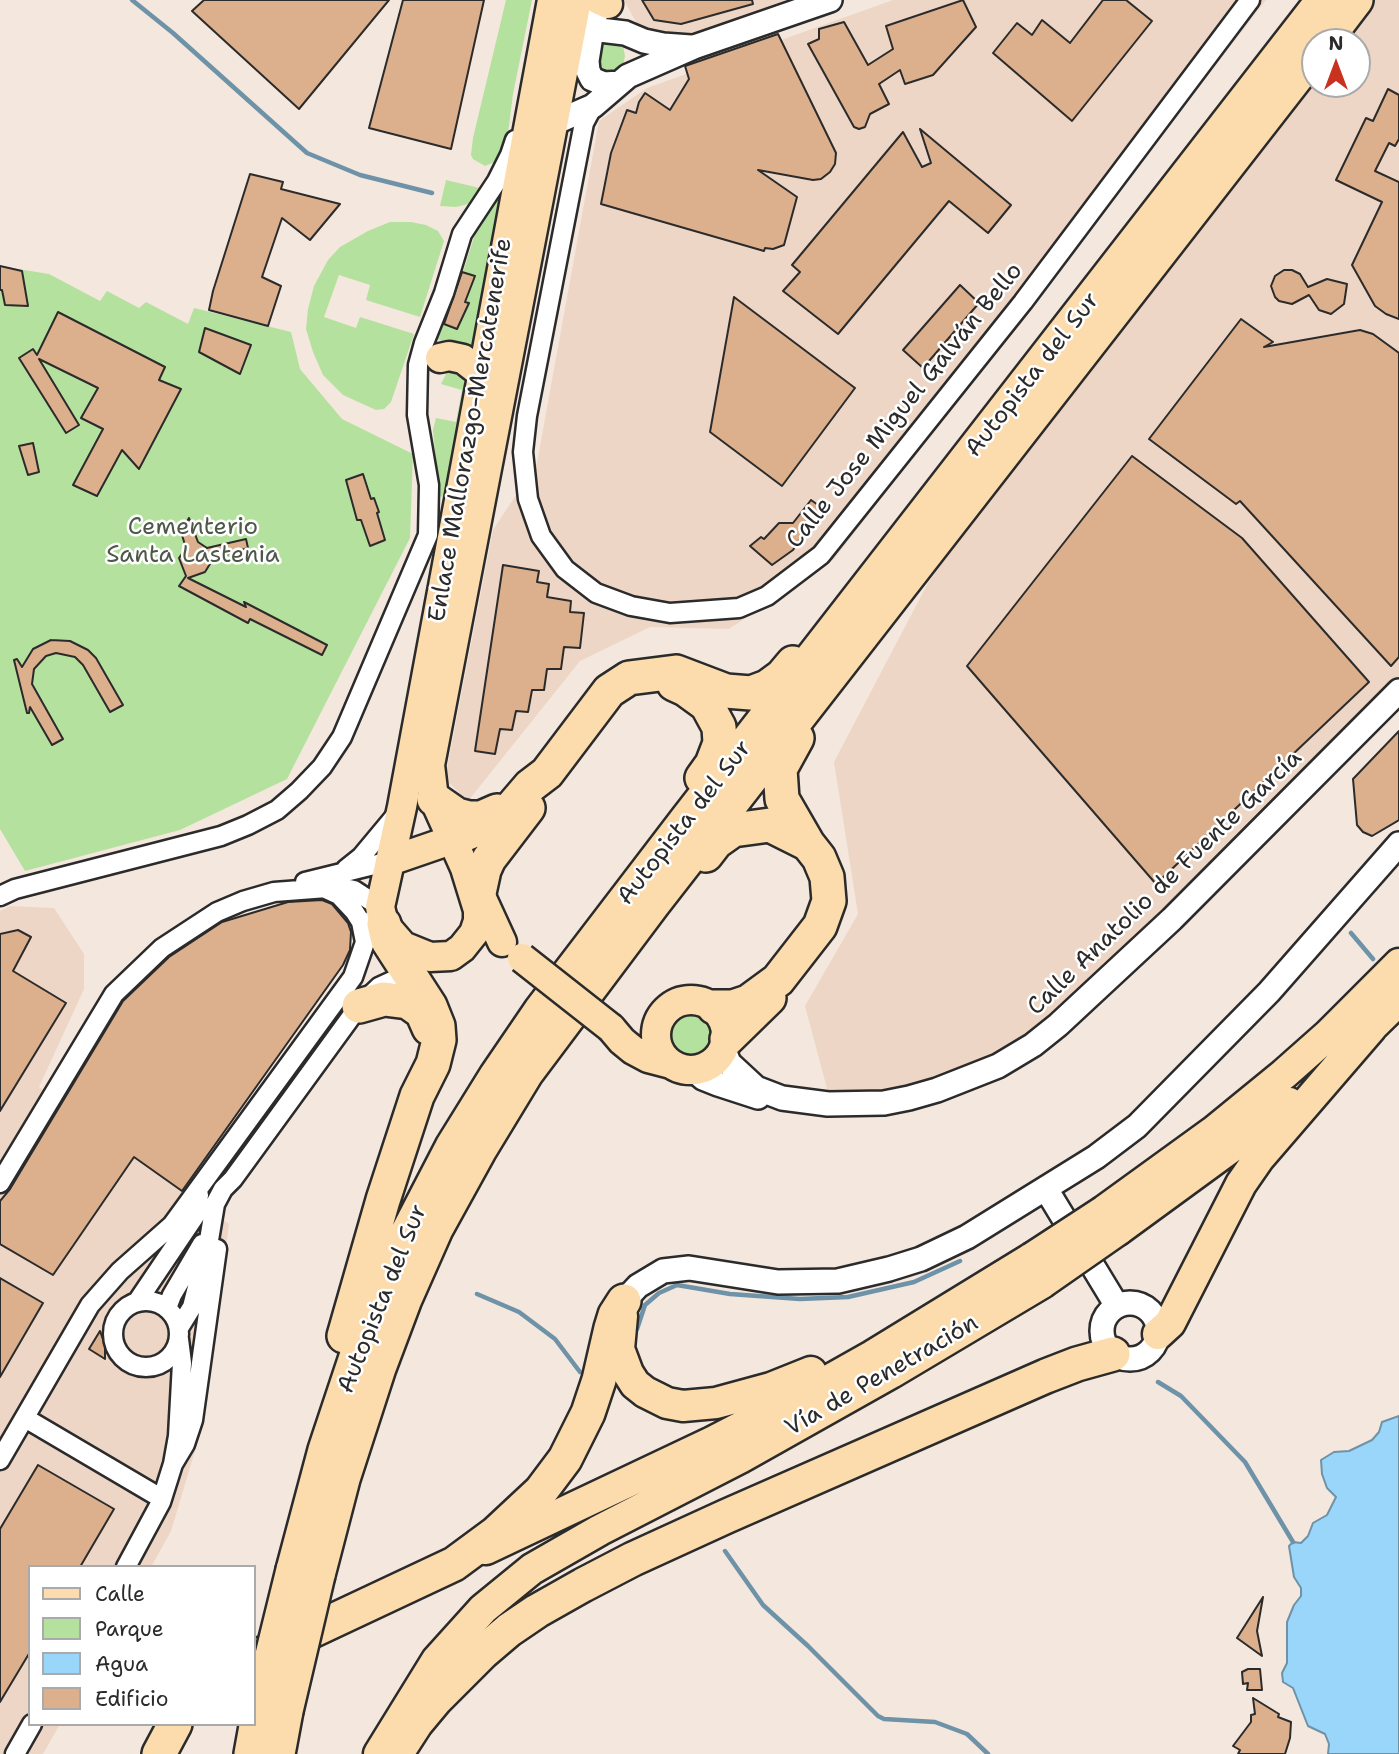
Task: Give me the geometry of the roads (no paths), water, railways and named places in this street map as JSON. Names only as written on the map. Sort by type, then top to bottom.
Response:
[{"type":"highway","name":"Autopista del Sur","points":[[251,1754],[273,1707],[306,1573],[325,1450],[357,1354],[399,1249],[452,1147],[541,1010],[1324,0]]},
{"type":"highway","points":[[1335,28],[1356,0]]},
{"type":"highway","name":"Autopista del Sur","points":[[306,1573],[344,1479],[379,1368],[405,1299],[436,1228],[527,1072],[588,988],[1301,71]]},
{"type":"highway","points":[[468,878],[498,820],[547,773],[609,691],[629,678],[676,672],[726,691],[751,693],[767,687],[782,676],[805,647],[828,639]]},
{"type":"highway","points":[[657,674],[701,699],[714,715],[719,727],[720,743],[716,753],[687,800],[687,819]]},
{"type":"highway","points":[[725,1044],[767,1000],[778,980],[820,926],[829,901],[827,877],[819,858],[782,799],[780,769],[792,746],[832,693],[832,674]]},
{"type":"highway","points":[[468,878],[484,870],[489,859],[541,790],[547,773]]},
{"type":"highway","points":[[418,803],[469,818],[481,818],[512,805]]},
{"type":"highway","points":[[653,904],[673,897],[716,842],[733,830],[771,825],[808,844]]},
{"type":"highway","points":[[377,925],[430,1006],[439,1032],[436,1055],[422,1085]]},
{"type":"highway","name":"Vía de Penetración","points":[[1111,1221],[1328,1035],[1399,964]]},
{"type":"highway","points":[[715,1007],[733,1007],[748,1002],[778,980]]},
{"type":"highway","points":[[325,1450],[319,1424],[383,1200],[422,1085],[431,1037],[422,1012],[408,1002],[378,1000],[359,1006]]},
{"type":"highway","name":"Vía de Penetración","points":[[379,1754],[437,1660],[483,1609],[532,1569],[600,1530],[764,1445],[891,1373],[1037,1270],[1259,1127],[1311,1084],[1399,1000]]},
{"type":"highway","points":[[1158,1334],[1170,1323],[1241,1184],[1259,1158],[1371,1028]]},
{"type":"highway","name":"Vía de Penetración","points":[[454,1564],[712,1442],[872,1356],[953,1307],[1037,1270]]},
{"type":"highway","points":[[624,1301],[619,1349],[628,1373],[635,1384],[657,1399],[683,1406],[716,1403],[771,1388],[845,1356],[920,1314],[953,1307]]},
{"type":"highway","points":[[256,1657],[454,1564],[496,1533],[532,1499],[565,1459],[594,1397],[615,1315],[624,1301]]},
{"type":"highway","points":[[396,1754],[436,1699],[482,1653],[509,1630],[571,1592],[633,1559],[1046,1376],[1114,1354]]},
{"type":"highway","name":"Autopista del Sur","points":[[273,1707],[278,1754]]},
{"type":"highway","points":[[159,1754],[174,1726]]},
{"type":"main road","name":"Enlace Mallorazgo-Mercatenerife","points":[[390,861],[418,803],[430,765],[541,123],[552,0]]},
{"type":"main road","name":"Enlace Mallorazgo-Mercatenerife","points":[[512,950],[418,803],[481,373],[541,123],[577,0]]},
{"type":"main road","points":[[432,350],[463,359],[481,373]]},
{"type":"main road","points":[[451,956],[462,948],[474,933],[468,878],[390,861],[377,925],[403,946],[430,957],[451,956],[512,950],[611,1028],[621,1041],[648,1058],[682,1067],[706,1067],[716,1060],[725,1044],[726,1026],[722,1016],[715,1007],[705,1002],[682,1000],[672,1004],[658,1022],[641,1031],[611,1028]]},
{"type":"main road","points":[[658,1022],[657,1044],[662,1055],[682,1067]]},
{"type":"street","points":[[0,896],[221,836],[277,810],[322,767],[342,737],[428,535],[429,485],[424,446],[426,390],[444,293],[462,234],[497,181],[516,136],[541,123],[593,106],[624,79],[631,63],[631,47],[605,1],[598,10],[587,61],[592,79],[604,84],[624,79],[694,47],[830,0]]},
{"type":"street","name":"Calle Jose Miguel Galván Bello","points":[[593,106],[584,123],[527,416],[523,452],[528,499],[541,536],[565,569],[596,593],[631,606],[670,613],[739,608],[767,596],[821,555],[1023,302],[1250,0]]},
{"type":"street","points":[[593,31],[625,33],[663,45],[694,47]]},
{"type":"street","name":"Calle Anatolio de Fuente García","points":[[682,1067],[710,1081],[751,1095],[828,1104],[884,1103],[909,1098],[998,1066],[1033,1045],[1058,1025],[1172,919],[1399,691]]},
{"type":"street","points":[[343,871],[418,803]]},
{"type":"street","points":[[624,1301],[651,1277],[678,1268],[757,1281],[838,1281],[889,1269],[946,1248],[1046,1189],[1118,1142],[1157,1108],[1293,966],[1399,844]]},
{"type":"street","points":[[0,1183],[114,994],[162,948],[217,912],[243,901],[343,871],[390,861]]},
{"type":"street","points":[[274,892],[340,887],[354,890],[377,925]]},
{"type":"street","points":[[323,888],[348,902],[361,922],[377,925]]},
{"type":"street","points":[[132,1304],[131,1289],[172,1225],[353,977],[377,925]]},
{"type":"street","points":[[201,1188],[195,1216],[132,1304],[119,1313],[112,1333],[114,1343],[126,1361],[135,1366],[158,1365],[168,1359],[175,1350],[179,1334],[192,1307],[218,1197],[359,1006],[379,987],[451,956]]},
{"type":"street","name":"Calle Anatolio de Fuente García","points":[[725,1044],[729,1063],[741,1077],[756,1088],[782,1098]]},
{"type":"street","points":[[146,1530],[154,1494],[169,1464],[185,1444],[192,1420],[222,1215],[233,1179]]},
{"type":"street","points":[[1046,1189],[1117,1306]]},
{"type":"street","points":[[0,1460],[90,1305],[120,1271],[172,1225]]},
{"type":"street","points":[[167,1308],[210,1227]]},
{"type":"street","points":[[127,1565],[161,1502],[178,1436],[182,1363],[179,1334],[174,1317],[167,1308],[158,1303],[132,1304]]},
{"type":"street","points":[[1125,1303],[1142,1305],[1155,1317],[1158,1334],[1150,1351],[1132,1359],[1114,1354],[1103,1338],[1102,1329],[1109,1311],[1125,1303]]},
{"type":"street","points":[[25,1418],[154,1494]]},
{"type":"street","points":[[15,1754],[31,1726]]},
{"type":"water","points":[[1399,1416],[1399,1754],[1328,1754],[1329,1744],[1325,1734],[1308,1726],[1293,1688],[1283,1682],[1282,1673],[1287,1663],[1287,1622],[1301,1596],[1301,1588],[1294,1577],[1289,1546],[1293,1542],[1301,1543],[1308,1536],[1313,1523],[1327,1515],[1336,1497],[1327,1488],[1321,1460],[1334,1452],[1349,1451],[1372,1440],[1379,1432],[1382,1422]]},
{"type":"waterway","points":[[132,0],[173,33],[307,153],[360,175],[432,193]]},
{"type":"waterway","points":[[1351,933],[1373,959]]},
{"type":"waterway","points":[[637,1329],[645,1305],[659,1293],[677,1285],[730,1294],[800,1299],[848,1297],[914,1282],[960,1261]]},
{"type":"waterway","points":[[477,1294],[519,1312],[555,1339],[580,1372]]},
{"type":"waterway","points":[[1158,1382],[1181,1396],[1245,1462],[1293,1542]]},
{"type":"waterway","points":[[725,1551],[763,1605],[878,1716],[884,1719],[935,1722],[967,1734],[988,1754]]},
{"type":"park label","name":"Cementerio Santa Lastenia","points":[[193,542]]}]
